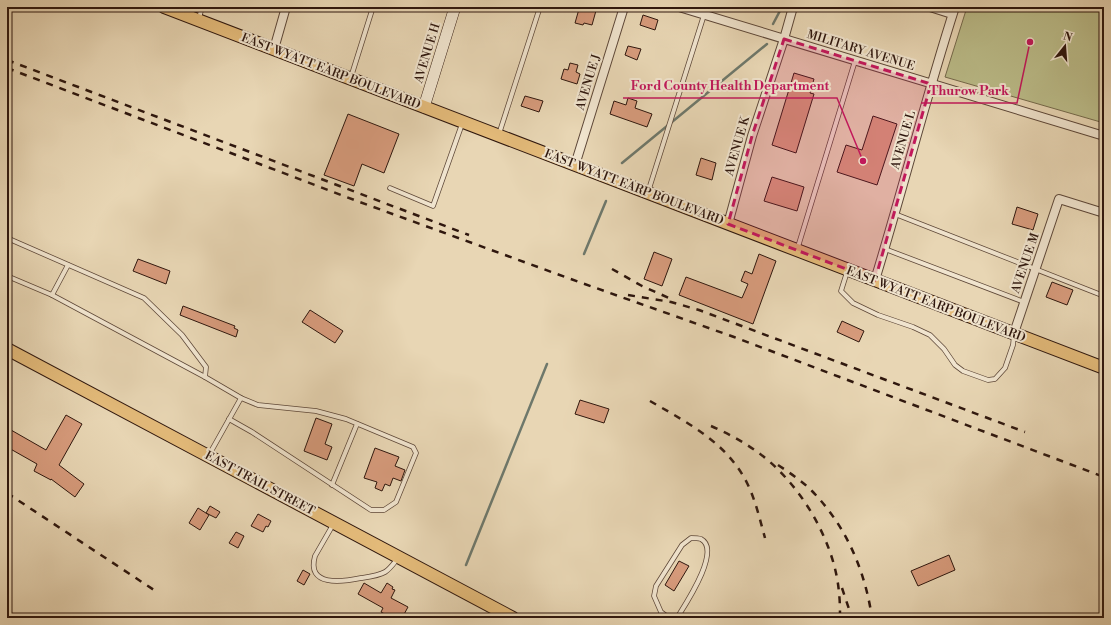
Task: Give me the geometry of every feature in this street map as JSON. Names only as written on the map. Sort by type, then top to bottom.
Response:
[{"type":"main road","name":"EAST WYATT EARP BOULEVARD","points":[[164,7],[1104,368]]},
{"type":"main road","name":"EAST TRAIL STREET","points":[[7,349],[512,618]]},
{"type":"street","points":[[274,49],[286,7]]},
{"type":"street","name":"AVENUE H","points":[[424,107],[455,7]]},
{"type":"street","name":"AVENUE J","points":[[575,165],[624,7]]},
{"type":"street","name":"MILITARY AVENUE","points":[[679,7],[1104,136]]},
{"type":"street","name":"AVENUE K","points":[[728,224],[752,136],[793,7]]},
{"type":"street","points":[[930,7],[954,10]]},
{"type":"street","name":"AVENUE L","points":[[875,280],[954,10]]},
{"type":"street","name":"AVENUE M","points":[[1014,333],[1059,199],[1104,213]]},
{"type":"lane","points":[[199,20],[202,7]]},
{"type":"lane","points":[[350,78],[373,7]]},
{"type":"lane","points":[[499,136],[540,7]]},
{"type":"lane","points":[[648,193],[704,14]]},
{"type":"lane","points":[[797,250],[856,61]]},
{"type":"lane","points":[[390,188],[432,206],[463,122]]},
{"type":"lane","points":[[895,214],[1104,296]]},
{"type":"lane","points":[[7,238],[144,298],[182,335],[206,367],[205,377]]},
{"type":"lane","points":[[884,249],[1024,302]]},
{"type":"lane","points":[[52,295],[68,265]]},
{"type":"lane","points":[[847,269],[841,291],[852,303],[878,315],[913,327],[930,335],[944,349],[955,365],[963,371],[978,378],[988,380],[996,379],[1005,368],[1013,344],[1014,333]]},
{"type":"lane","points":[[7,276],[52,295],[205,377],[241,398],[258,405],[316,411],[357,424],[413,447],[416,453],[396,502],[384,510],[371,510],[230,419]]},
{"type":"lane","points":[[209,456],[241,398]]},
{"type":"lane","points":[[332,485],[357,424]]},
{"type":"lane","points":[[334,523],[315,556],[314,570],[317,575],[324,580],[332,582],[348,581],[372,576],[385,572],[399,557]]},
{"type":"lane","points":[[669,618],[661,612],[654,596],[656,586],[682,545],[691,538],[701,539],[705,544],[707,552],[706,563],[677,618]]},
{"type":"highlighted area","points":[[784,39],[931,84],[875,280],[728,224],[752,136]]},
{"type":"green space","points":[[967,7],[1104,7],[1104,123],[945,77]]},
{"type":"building","points":[[586,7],[597,7],[592,25],[575,23],[579,9],[584,11]]},
{"type":"building","points":[[643,15],[658,20],[655,30],[640,25]]},
{"type":"building","points":[[628,46],[641,49],[637,60],[625,55]]},
{"type":"building","points":[[570,63],[578,65],[576,72],[580,74],[577,84],[561,79],[564,69],[568,70]]},
{"type":"building","points":[[794,73],[814,79],[810,93],[814,94],[796,153],[772,145]]},
{"type":"building","points":[[525,96],[543,101],[539,112],[521,106]]},
{"type":"building","points":[[628,98],[637,101],[635,108],[652,114],[647,127],[610,114],[614,101],[626,105]]},
{"type":"building","points":[[348,114],[399,134],[384,173],[362,164],[354,186],[324,175]]},
{"type":"building","points":[[873,116],[897,124],[877,185],[837,172],[846,145],[862,150]]},
{"type":"building","points":[[701,158],[716,163],[712,180],[696,175]]},
{"type":"building","points":[[772,177],[804,187],[797,211],[764,201]]},
{"type":"building","points":[[1017,207],[1038,214],[1033,230],[1012,224]]},
{"type":"building","points":[[654,252],[672,259],[662,286],[644,279]]},
{"type":"building","points":[[759,254],[776,261],[753,324],[679,295],[686,277],[742,298],[748,284],[741,281],[745,271],[752,274]]},
{"type":"building","points":[[138,259],[170,271],[166,284],[133,271]]},
{"type":"building","points":[[1052,282],[1073,290],[1067,305],[1046,297]]},
{"type":"building","points":[[183,306],[235,326],[234,328],[238,330],[236,337],[180,315]]},
{"type":"building","points":[[310,310],[343,331],[335,343],[302,322]]},
{"type":"building","points":[[842,321],[864,331],[859,342],[837,332]]},
{"type":"building","points":[[580,400],[609,409],[604,423],[575,414]]},
{"type":"building","points":[[66,415],[82,424],[59,465],[84,484],[75,497],[51,479],[34,471],[37,464],[7,447],[7,437],[11,430],[46,450]]},
{"type":"building","points":[[316,418],[332,424],[325,444],[332,447],[327,460],[304,451]]},
{"type":"building","points":[[375,448],[399,457],[395,466],[405,470],[401,481],[393,478],[390,486],[385,484],[382,491],[375,488],[377,482],[364,478]]},
{"type":"building","points":[[210,506],[220,512],[216,518],[206,513]]},
{"type":"building","points":[[198,508],[209,515],[200,530],[189,523]]},
{"type":"building","points":[[258,514],[271,521],[263,532],[251,526]]},
{"type":"building","points":[[236,532],[244,536],[238,548],[229,543]]},
{"type":"building","points":[[949,555],[955,570],[918,586],[911,571]]},
{"type":"building","points":[[679,561],[689,566],[674,591],[665,585]]},
{"type":"building","points":[[303,570],[310,574],[304,585],[297,581]]},
{"type":"building","points":[[364,583],[381,593],[387,583],[393,587],[392,589],[395,590],[391,598],[408,607],[402,618],[392,618],[381,612],[383,608],[358,594]]},
{"type":"waterway","points":[[773,24],[782,7]]},
{"type":"waterway","points":[[622,163],[767,44]]},
{"type":"waterway","points":[[584,254],[606,201]]},
{"type":"waterway","points":[[466,565],[547,364]]},
{"type":"railway","points":[[7,60],[469,235]]},
{"type":"railway","points":[[7,68],[357,201],[734,337],[1104,477]]},
{"type":"railway","points":[[612,269],[642,286],[669,298]]},
{"type":"railway","points":[[628,295],[671,302],[699,310],[1025,432]]},
{"type":"railway","points":[[650,401],[692,426],[730,457],[740,470],[751,491],[765,538]]},
{"type":"railway","points":[[711,426],[734,437],[756,451],[772,464],[800,495],[822,533],[830,553],[836,573],[840,602],[840,618]]},
{"type":"railway","points":[[778,465],[800,480],[812,491],[835,519],[859,566],[869,600],[872,618]]},
{"type":"railway","points":[[7,493],[157,592]]},
{"type":"railway","points":[[842,588],[852,618]]},
{"type":"place","name":"Thurow Park","points":[[1030,42]]},
{"type":"place","name":"Ford County Health Department","points":[[863,161]]}]
